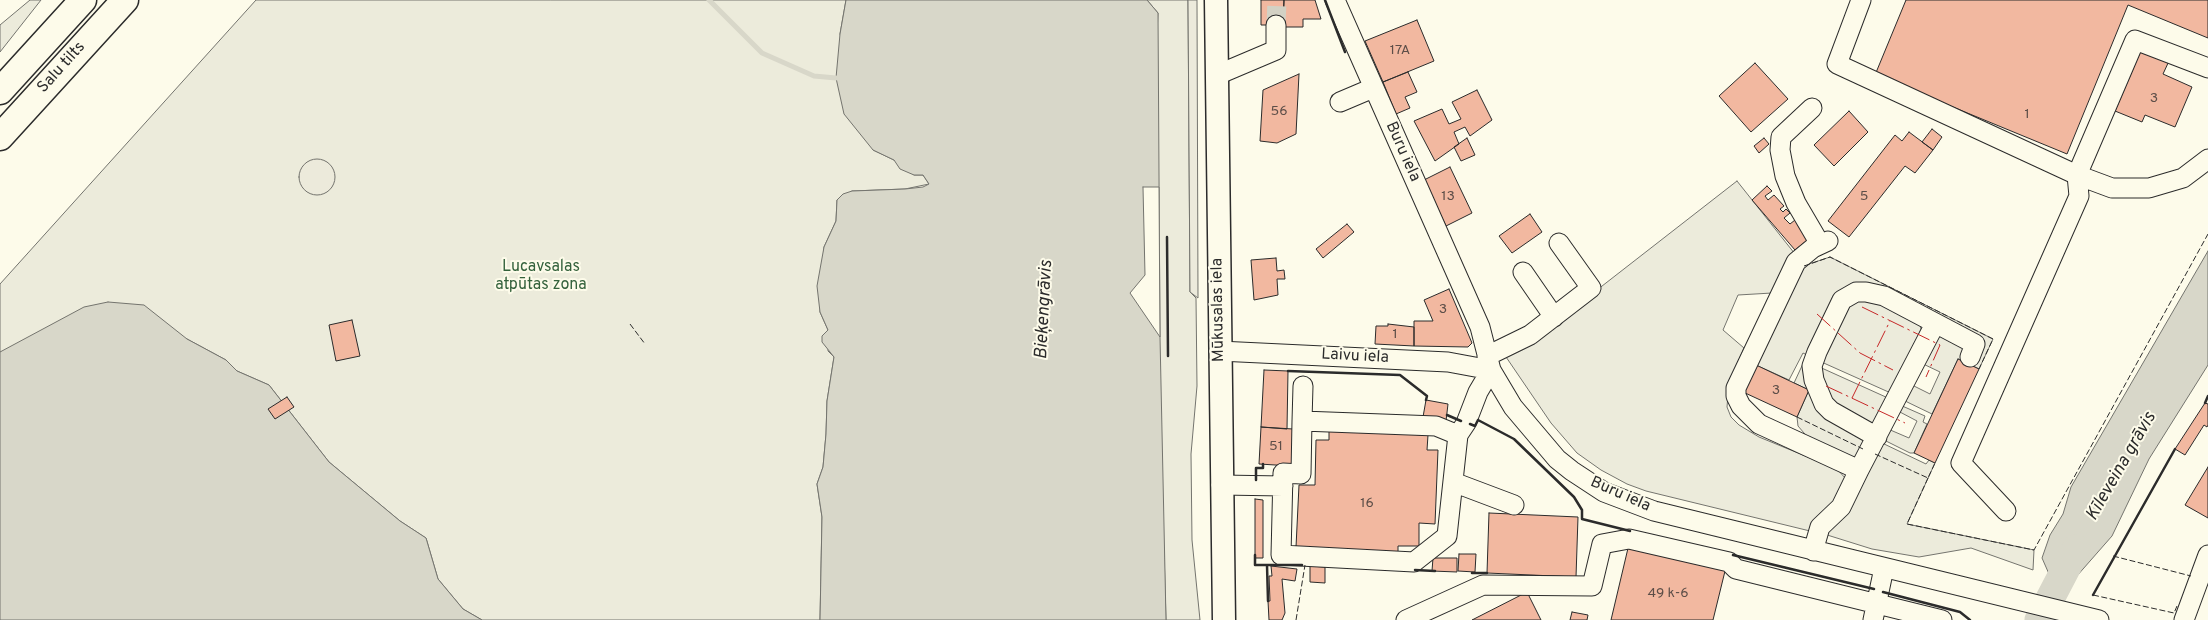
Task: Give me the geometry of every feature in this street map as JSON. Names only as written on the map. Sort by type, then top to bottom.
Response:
[{"type":"highway","name":"Salu tilts","points":[[0,91],[83,0]]},
{"type":"highway","name":"Salu tilts","points":[[0,137],[125,0]]},
{"type":"main road","name":"Mūkusalas iela","points":[[1216,0],[1219,351],[1224,620]]},
{"type":"street","name":"Buru iela","points":[[1335,0],[1480,327],[1489,363],[1513,407],[1557,459],[1597,488],[1654,511],[2099,620]]},
{"type":"street","points":[[1861,0],[1837,64],[2077,174],[2112,188],[2149,188],[2183,178],[2208,159]]},
{"type":"street","points":[[1216,75],[1276,50],[1276,25]]},
{"type":"street","points":[[2006,511],[1961,463],[2080,196],[2077,174],[2135,40],[2208,68]]},
{"type":"street","points":[[1340,102],[1374,88]]},
{"type":"street","points":[[1812,108],[1781,137],[1780,150],[1785,176],[1796,203],[1824,242],[1796,262],[1736,388],[1736,396],[1741,406],[1759,424],[1859,470]]},
{"type":"street","points":[[1302,386],[1301,474],[1283,473],[1281,555],[1414,562],[1447,536],[1458,435],[1466,423],[1489,363],[1530,335],[1591,288],[1559,243]]},
{"type":"street","points":[[1523,272],[1554,316]]},
{"type":"street","points":[[1877,437],[1824,404],[1814,380],[1814,361],[1836,309],[1842,300],[1848,295],[1866,292],[1884,296],[1975,344],[1970,357]]},
{"type":"street","points":[[1813,551],[1820,527],[1841,507],[1934,324]]},
{"type":"street","name":"Laivu iela","points":[[1219,351],[1489,363]]},
{"type":"street","points":[[1302,421],[1436,426],[1458,435]]},
{"type":"street","points":[[1453,482],[1514,505]]},
{"type":"street","points":[[1221,485],[1283,486]]},
{"type":"street","points":[[1406,620],[1483,585],[1592,586],[1602,544],[1629,539],[1729,562],[1736,570],[1874,612],[1942,620]]},
{"type":"street","points":[[2184,620],[2208,555]]},
{"type":"street","points":[[1874,612],[1884,568]]},
{"type":"green space","points":[[30,0],[41,0],[0,52],[0,25]]},
{"type":"green space","name":"Lucavsalas atpūtas zona","points":[[256,0],[846,0],[840,34],[873,150],[894,160],[914,175],[923,175],[929,184],[905,189],[852,191],[837,200],[836,221],[824,247],[820,312],[828,330],[828,351],[834,357],[827,401],[823,467],[817,484],[822,517],[820,620],[482,620],[463,609],[438,579],[426,538],[400,521],[329,462],[269,385],[237,371],[226,360],[187,339],[0,352],[0,284]]},
{"type":"green space","points":[[1147,0],[1188,0],[1190,292],[1196,298],[1197,386],[1191,454],[1192,540],[1200,620],[1166,620],[1164,551],[1145,275],[1158,13]]},
{"type":"green space","points":[[1737,181],[1795,254],[1772,293],[1738,295],[1723,330],[1744,348],[1729,383],[1727,407],[1731,417],[1739,425],[1759,437],[1837,469],[1846,479],[1843,491],[1810,531],[1646,491],[1627,484],[1601,470],[1577,453],[1551,423],[1504,354],[1525,346]]},
{"type":"green space","points":[[1830,257],[1993,339],[1979,369],[1971,365],[1975,356],[1894,297],[1844,293],[1808,378],[1864,439],[1865,444],[1857,460],[1810,440],[1798,426],[1797,417],[1809,390],[1794,383],[1807,355],[1803,353],[1789,380],[1756,365],[1803,266]]},
{"type":"green space","points":[[1864,294],[1919,321],[1921,329],[1893,394],[1817,360],[1837,315]]},
{"type":"green space","points":[[1948,335],[1960,342],[1966,353],[1961,361],[1958,359],[1932,414],[1903,400],[1910,384],[1930,394],[1940,372],[1919,362],[1939,336]]},
{"type":"green space","points":[[1815,365],[1888,398],[1875,430],[1828,406]]},
{"type":"green space","points":[[1900,405],[1925,416],[1923,422],[1927,424],[1914,453],[1910,453],[1882,439],[1888,429],[1909,438],[1917,421],[1898,411]]},
{"type":"green space","points":[[1880,442],[1926,464],[1929,460],[1935,463],[1907,524],[2034,550],[2033,570],[1971,548],[1919,557],[1872,549],[1824,534]]},
{"type":"shaded area","points":[[1188,0],[1197,0],[1198,298],[1190,292]]},
{"type":"shaded area","points":[[317,159],[324,160],[330,164],[334,170],[334,184],[330,190],[324,194],[317,195],[310,194],[304,190],[300,184],[299,177],[300,170],[304,164],[310,160]]},
{"type":"water","name":"Bieķengrāvis","points":[[846,0],[1147,0],[1158,13],[1160,337],[1166,620],[820,620],[822,517],[817,484],[823,467],[827,401],[834,357],[822,342],[822,336],[828,330],[820,312],[817,286],[824,247],[836,221],[837,200],[843,194],[852,191],[923,187],[929,184],[923,175],[914,175],[900,169],[894,160],[873,150],[844,114],[836,78],[840,34]]},
{"type":"water","points":[[2208,251],[2208,365],[2149,459],[2112,536],[2076,577],[2073,584],[2066,587],[2047,579],[2049,574],[2042,558],[2050,535],[2063,514],[2071,487]]},
{"type":"water","points":[[108,302],[144,305],[187,339],[226,360],[237,371],[269,385],[329,462],[400,521],[426,538],[438,579],[463,609],[482,620],[0,620],[0,352],[84,307]]},
{"type":"pier","points":[[1143,187],[1159,187],[1160,337],[1130,293],[1145,275]]},
{"type":"building","points":[[1261,0],[1284,0],[1283,25],[1261,25]]},
{"type":"building","points":[[1284,0],[1315,0],[1321,19],[1303,19],[1303,27],[1283,27]]},
{"type":"building","points":[[1906,0],[2208,0],[2208,38],[2128,5],[2067,154],[1875,75]]},
{"type":"building","points":[[1417,20],[1434,61],[1383,82],[1365,41]]},
{"type":"building","points":[[2141,50],[2169,61],[2163,74],[2192,87],[2175,127],[2145,115],[2142,122],[2115,111]]},
{"type":"building","points":[[1755,63],[1788,99],[1751,132],[1719,96]]},
{"type":"building","points":[[1408,72],[1417,92],[1405,97],[1410,108],[1396,114],[1383,82]]},
{"type":"building","points":[[1299,74],[1296,134],[1277,143],[1260,141],[1263,90]]},
{"type":"building","points":[[1477,90],[1492,120],[1470,136],[1465,127],[1454,132],[1459,144],[1435,161],[1414,121],[1442,109],[1449,124],[1461,119],[1452,102]]},
{"type":"building","points":[[1849,111],[1868,132],[1834,166],[1814,145]]},
{"type":"building","points":[[1932,129],[1942,137],[1933,150],[1922,142]]},
{"type":"building","points":[[1909,132],[1933,150],[1915,173],[1905,166],[1849,237],[1828,221],[1895,135],[1902,141]]},
{"type":"building","points":[[1467,138],[1475,155],[1461,161],[1454,147]]},
{"type":"building","points":[[1764,138],[1769,144],[1759,153],[1754,146]]},
{"type":"building","points":[[1450,167],[1472,213],[1446,226],[1424,180]]},
{"type":"building","points":[[1767,186],[1772,191],[1765,196],[1768,200],[1774,195],[1784,206],[1780,209],[1783,212],[1786,209],[1790,213],[1784,218],[1790,224],[1795,220],[1810,238],[1795,250],[1752,200]]},
{"type":"building","points":[[1530,214],[1542,232],[1512,253],[1499,236]]},
{"type":"building","points":[[1347,224],[1354,232],[1323,258],[1316,249]]},
{"type":"building","points":[[1276,258],[1277,271],[1284,270],[1285,279],[1277,279],[1278,295],[1254,300],[1251,260]]},
{"type":"building","points":[[1449,289],[1472,343],[1468,347],[1414,346],[1414,321],[1433,321],[1424,300]]},
{"type":"building","points":[[352,320],[360,356],[336,361],[329,325]]},
{"type":"building","points":[[1388,324],[1414,327],[1414,346],[1375,344],[1376,326],[1388,326]]},
{"type":"building","points":[[1958,359],[1979,369],[1935,463],[1914,453]]},
{"type":"building","points":[[1756,365],[1809,390],[1797,417],[1743,392]]},
{"type":"building","points":[[1264,370],[1288,371],[1287,429],[1261,427]]},
{"type":"building","points":[[287,397],[294,407],[275,419],[268,409]]},
{"type":"building","points":[[1426,400],[1448,404],[1446,421],[1423,417]]},
{"type":"building","points":[[2205,403],[2208,404],[2208,425],[2207,427],[2204,425],[2185,455],[2175,449]]},
{"type":"building","points":[[1261,427],[1293,429],[1292,466],[1259,464]]},
{"type":"building","points":[[1329,431],[1428,435],[1427,450],[1438,450],[1435,524],[1419,523],[1419,546],[1398,546],[1398,554],[1296,547],[1299,485],[1315,485],[1316,440],[1329,440]]},
{"type":"building","points":[[2208,467],[2208,518],[2185,505]]},
{"type":"building","points":[[1255,499],[1263,500],[1263,558],[1255,558]]},
{"type":"building","points":[[1489,513],[1578,517],[1576,577],[1487,573]]},
{"type":"building","points":[[1629,544],[1726,567],[1713,620],[1611,620]]},
{"type":"building","points":[[1459,554],[1476,554],[1475,572],[1458,571]]},
{"type":"building","points":[[1433,558],[1457,558],[1457,572],[1432,571]]},
{"type":"building","points":[[1271,566],[1297,569],[1295,581],[1282,579],[1285,613],[1282,620],[1269,620],[1268,601],[1270,601],[1269,576],[1272,576]]},
{"type":"building","points":[[1310,566],[1325,567],[1325,583],[1310,582]]},
{"type":"building","points":[[1527,592],[1541,620],[1472,620]]},
{"type":"building","points":[[1572,612],[1588,615],[1587,620],[1570,620]]},
{"type":"waterway","points":[[709,0],[762,53],[814,76],[836,78]]},
{"type":"waterway","name":"Kīleveina grāvis","points":[[2039,620],[2076,549]]},
{"type":"tunnel","points":[[1276,25],[1277,0]]},
{"type":"fence","points":[[1928,478],[1907,524],[2034,550],[2208,234]]},
{"type":"fence","points":[[1804,266],[1830,257],[1993,339],[1979,369]]},
{"type":"fence","points":[[630,324],[645,344]]},
{"type":"fence","points":[[1797,417],[1863,449]]},
{"type":"fence","points":[[1875,454],[1928,478],[1935,463]]},
{"type":"fence","points":[[2113,556],[2191,576]]},
{"type":"fence","points":[[1296,620],[1305,565]]},
{"type":"fence","points":[[2093,595],[2174,613],[2177,606]]},
{"type":"wall","points":[[1325,0],[1345,52]]},
{"type":"wall","points":[[1167,237],[1168,356]]},
{"type":"wall","points":[[1288,371],[1400,375],[1427,396],[1426,400]]},
{"type":"wall","points":[[2205,403],[2208,396]]},
{"type":"wall","points":[[1447,415],[1461,421]]},
{"type":"wall","points":[[1470,424],[1475,426],[1478,420],[1514,439],[1574,497],[1582,510],[1582,519],[1630,531]]},
{"type":"wall","points":[[2093,595],[2175,449]]},
{"type":"wall","points":[[1256,480],[1256,468],[1263,468],[1263,464]]},
{"type":"wall","points":[[1255,555],[1255,565],[1302,565]]},
{"type":"wall","points":[[1733,555],[1874,589]]},
{"type":"wall","points":[[1267,565],[1268,601]]},
{"type":"wall","points":[[1415,570],[1435,571]]},
{"type":"wall","points":[[1472,573],[1487,573]]},
{"type":"wall","points":[[1883,592],[1960,612],[1970,620]]},
{"type":"power","points":[[1862,307],[1940,345],[1926,377]]},
{"type":"power","points":[[1817,314],[1860,353],[1893,370]]},
{"type":"power","points":[[1852,398],[1890,321]]},
{"type":"power","points":[[1826,386],[1905,423]]}]
